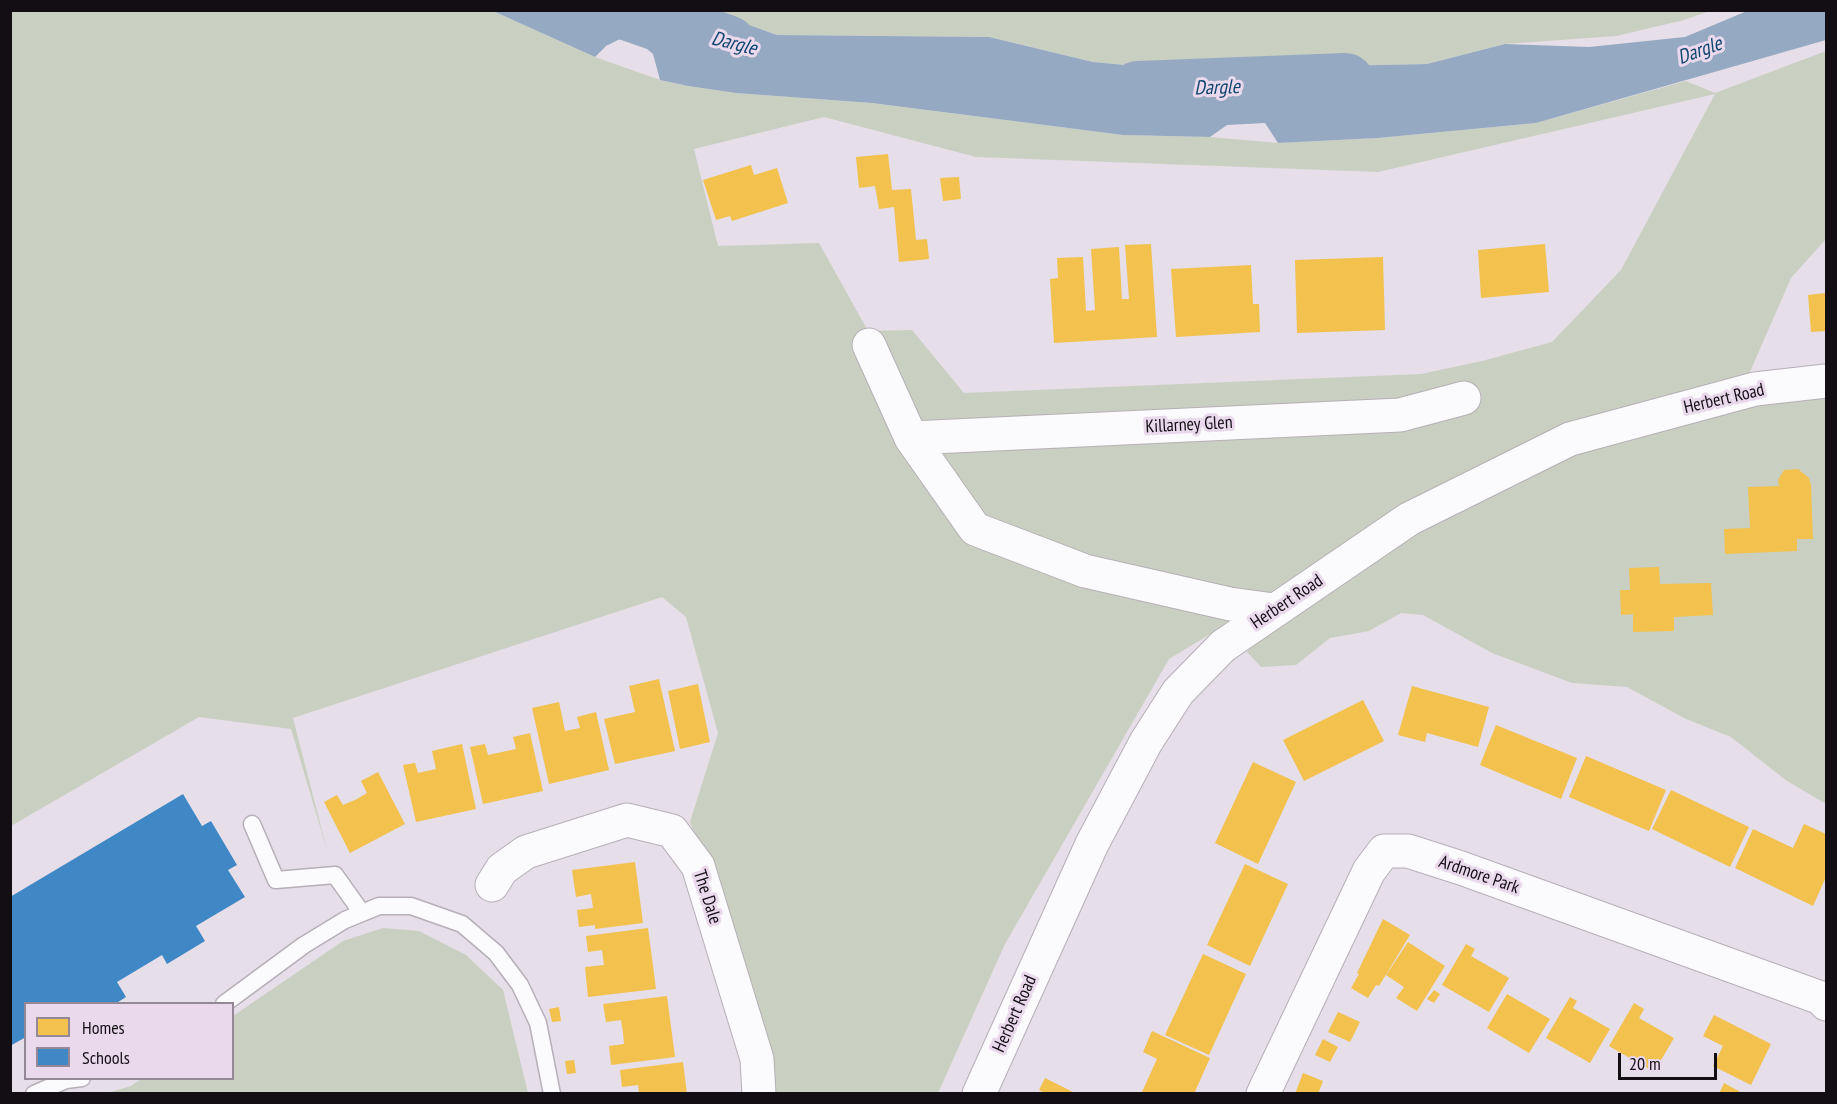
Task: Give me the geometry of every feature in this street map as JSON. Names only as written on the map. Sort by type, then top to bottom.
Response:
[{"type":"street","points":[[869,345],[911,438],[975,529],[1085,571],[1230,604],[1274,610]]},
{"type":"street","name":"Herbert Road","points":[[979,1094],[1092,844],[1146,742],[1178,692],[1223,646],[1408,519],[1569,439],[1755,389],[1827,381]]},
{"type":"street","name":"Killarney Glen","points":[[911,438],[1400,415],[1464,398]]},
{"type":"street","name":"The Dale","points":[[492,885],[502,869],[526,852],[627,820],[672,831],[698,866],[757,1059],[759,1094]]},
{"type":"street","name":"Ardmore Park","points":[[1263,1094],[1369,871],[1384,851],[1408,851],[1461,868],[1821,998],[1827,1004]]},
{"type":"lane","points":[[252,824],[276,880],[335,875],[362,913]]},
{"type":"lane","points":[[227,1002],[304,945],[345,920],[379,906],[411,906],[462,924],[496,953],[520,985],[538,1023],[552,1094]]},
{"type":"lane","points":[[34,1094],[66,1080]]},
{"type":"green space","points":[[10,11],[493,11],[595,57],[660,80],[688,86],[736,93],[872,103],[1123,135],[1210,137],[1278,143],[1378,138],[1536,123],[1686,81],[1715,93],[1826,51],[1826,239],[1791,278],[1749,374],[1565,431],[1407,515],[1169,659],[1005,944],[938,1093],[775,1093],[710,870],[690,822],[718,733],[686,617],[662,597],[293,718],[327,850],[291,729],[199,717],[11,826]],"holes":[[[1715,94],[1621,270],[1552,342],[1482,361],[1421,374],[964,393],[912,330],[868,331],[819,243],[718,246],[694,149],[824,117],[976,157],[1378,172]]]},
{"type":"green space","points":[[710,11],[1710,11],[1684,20],[1616,36],[1505,44],[1427,64],[1189,71],[1093,62],[989,37],[777,35]]},
{"type":"green space","points":[[1826,398],[1826,804],[1787,781],[1731,737],[1686,719],[1627,687],[1572,683],[1492,653],[1423,615],[1401,613],[1369,631],[1330,638],[1296,665],[1261,667],[1247,652],[1266,622],[1358,574],[1486,487],[1683,413]]},
{"type":"green space","points":[[383,928],[419,931],[466,955],[503,990],[528,1093],[107,1093],[131,1086],[140,1080],[234,1080],[234,1015],[343,941]]},
{"type":"water","points":[[493,11],[627,11],[654,19],[678,11],[710,11],[777,35],[989,37],[1093,62],[1189,71],[1241,97],[1253,94],[1287,67],[1427,64],[1505,44],[1589,47],[1685,37],[1747,11],[1826,11],[1826,40],[1536,123],[1378,138],[1278,143],[1265,123],[1227,125],[1210,137],[1123,135],[872,103],[736,93],[688,86],[660,80],[653,54],[641,44],[620,39],[606,46],[595,57]]},
{"type":"building: Homes","points":[[888,154],[892,190],[911,189],[916,240],[927,239],[929,259],[899,262],[894,207],[879,209],[875,186],[859,188],[856,157]]},
{"type":"building: Homes","points":[[751,165],[754,175],[777,168],[788,203],[732,221],[730,216],[716,220],[703,180]]},
{"type":"building: Homes","points":[[959,177],[961,199],[943,201],[940,178]]},
{"type":"building: Homes","points":[[1151,244],[1157,337],[1054,343],[1050,279],[1058,278],[1057,258],[1083,257],[1086,311],[1095,310],[1091,249],[1119,247],[1122,299],[1129,299],[1125,245]]},
{"type":"building: Homes","points":[[1545,244],[1549,292],[1481,298],[1478,250]]},
{"type":"building: Homes","points":[[1383,257],[1385,330],[1297,333],[1295,260]]},
{"type":"building: Homes","points":[[1251,265],[1253,304],[1259,304],[1260,332],[1176,337],[1171,269]]},
{"type":"building: Homes","points":[[1826,293],[1826,331],[1811,332],[1808,295]]},
{"type":"building: Homes","points":[[1798,469],[1809,478],[1811,485],[1813,539],[1797,539],[1797,551],[1725,554],[1724,529],[1750,528],[1748,487],[1779,486],[1778,480],[1784,470]]},
{"type":"building: Homes","points":[[1659,567],[1660,584],[1711,583],[1713,615],[1674,617],[1674,631],[1633,632],[1633,614],[1621,615],[1620,590],[1630,590],[1629,568]]},
{"type":"building: Homes","points":[[659,679],[675,751],[615,764],[604,719],[635,712],[629,686]]},
{"type":"building: Homes","points":[[698,684],[710,742],[680,749],[668,691]]},
{"type":"building: Homes","points":[[1412,686],[1489,707],[1478,747],[1427,733],[1425,742],[1398,735]]},
{"type":"building: Homes","points":[[1363,700],[1384,741],[1304,781],[1283,740]]},
{"type":"building: Homes","points":[[559,702],[565,731],[580,728],[577,717],[596,712],[609,770],[549,784],[532,708]]},
{"type":"building: Homes","points":[[1496,725],[1577,758],[1561,799],[1480,765]]},
{"type":"building: Homes","points":[[530,733],[543,791],[483,804],[470,747],[485,744],[488,755],[516,749],[513,737]]},
{"type":"building: Homes","points":[[462,744],[476,809],[416,822],[403,765],[415,763],[418,773],[436,769],[432,751]]},
{"type":"building: Homes","points":[[1586,756],[1666,790],[1649,831],[1569,797]]},
{"type":"building: Homes","points":[[1253,762],[1296,782],[1258,864],[1215,843]]},
{"type":"building: Homes","points":[[378,772],[405,824],[350,853],[324,802],[337,795],[343,805],[357,799],[367,793],[361,781]]},
{"type":"building: Homes","points":[[1671,790],[1749,827],[1730,867],[1652,829]]},
{"type":"building: Homes","points":[[1804,824],[1826,834],[1826,877],[1813,906],[1735,868],[1753,829],[1793,848]]},
{"type":"building: Homes","points":[[635,862],[643,923],[595,929],[595,925],[579,927],[577,910],[593,908],[591,894],[576,897],[572,870]]},
{"type":"building: Homes","points":[[1245,864],[1288,884],[1250,966],[1207,945]]},
{"type":"building: Homes","points":[[1383,919],[1410,935],[1379,986],[1376,985],[1368,998],[1351,988]]},
{"type":"building: Homes","points":[[648,928],[656,989],[588,997],[585,967],[604,965],[602,950],[588,952],[586,936]]},
{"type":"building: Homes","points":[[1408,942],[1445,966],[1417,1011],[1396,998],[1404,987],[1386,975]]},
{"type":"building: Homes","points":[[1466,944],[1475,949],[1471,956],[1509,978],[1489,1012],[1442,985]]},
{"type":"building: Homes","points":[[1203,954],[1246,974],[1209,1055],[1165,1035]]},
{"type":"building: Homes","points":[[1434,990],[1440,994],[1434,1003],[1427,999]]},
{"type":"building: Homes","points":[[1507,994],[1550,1019],[1529,1053],[1487,1028]]},
{"type":"building: Homes","points":[[667,996],[675,1057],[611,1065],[609,1046],[624,1044],[623,1033],[621,1020],[606,1022],[603,1004]]},
{"type":"building: Homes","points":[[1570,997],[1577,1001],[1573,1008],[1610,1029],[1590,1063],[1546,1038]]},
{"type":"building: Homes","points":[[1634,1003],[1644,1009],[1639,1018],[1674,1038],[1654,1072],[1609,1046]]},
{"type":"building: Homes","points":[[559,1007],[561,1021],[552,1022],[549,1009]]},
{"type":"building: Homes","points":[[1338,1012],[1360,1022],[1350,1042],[1328,1032]]},
{"type":"building: Homes","points":[[1714,1015],[1771,1044],[1751,1085],[1713,1066],[1723,1046],[1703,1036]]},
{"type":"building: Homes","points":[[1152,1031],[1210,1058],[1194,1094],[1141,1094],[1157,1059],[1143,1052]]},
{"type":"building: Homes","points":[[1323,1039],[1338,1047],[1330,1062],[1315,1055]]},
{"type":"building: Homes","points":[[574,1060],[576,1073],[567,1074],[565,1061]]},
{"type":"building: Homes","points":[[683,1062],[687,1094],[639,1094],[638,1085],[622,1087],[620,1070]]},
{"type":"building: Homes","points":[[1303,1073],[1323,1081],[1318,1094],[1295,1094]]},
{"type":"building: Homes","points":[[1045,1078],[1077,1094],[1046,1094],[1039,1090]]},
{"type":"building: Homes","points":[[1724,1083],[1744,1094],[1719,1094]]},
{"type":"building: Schools","points":[[183,794],[202,826],[211,821],[237,865],[228,870],[245,897],[196,926],[205,941],[167,964],[162,955],[117,982],[126,997],[118,1002],[24,1002],[24,1038],[10,1046],[10,897]]},
{"type":"waterway","name":"Dargle","points":[[626,10],[727,45]]},
{"type":"waterway","name":"Dargle","points":[[1138,91],[1345,83]]}]
